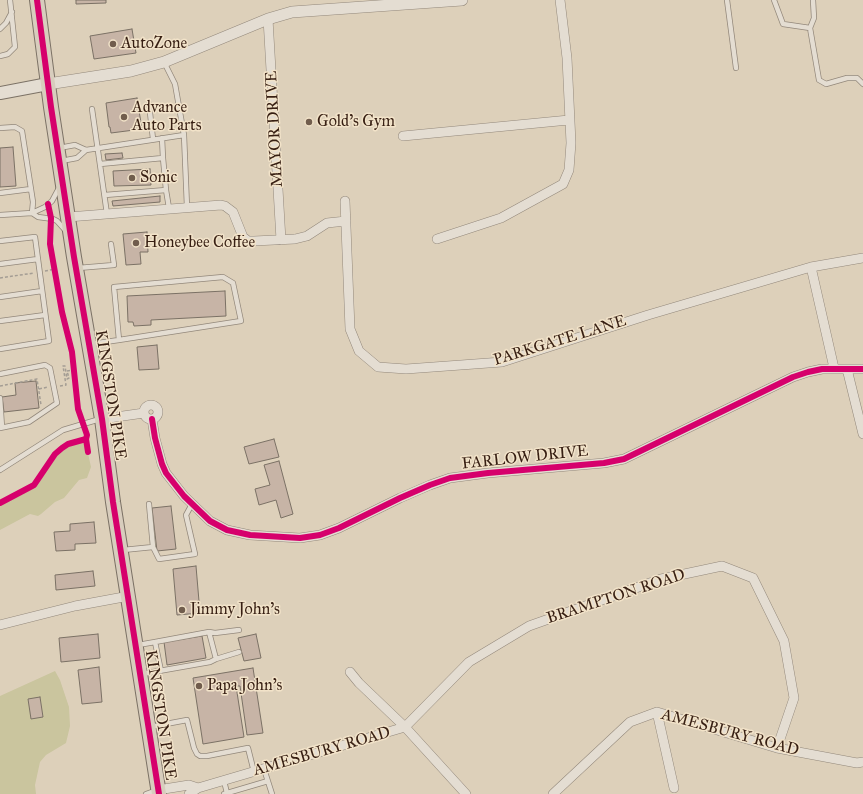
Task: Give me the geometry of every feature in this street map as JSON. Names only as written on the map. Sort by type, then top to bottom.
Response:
[{"type":"main road","name":"KINGSTON PIKE","points":[[37,0],[58,154],[102,419],[129,596],[148,727],[154,793]]},
{"type":"main road","points":[[0,93],[48,84]]},
{"type":"street","points":[[48,84],[131,71],[164,62],[268,19],[304,10],[462,0]]},
{"type":"street","points":[[437,240],[501,218],[563,184],[569,170],[571,143],[567,58],[560,0]]},
{"type":"street","name":"MAYOR DRIVE","points":[[268,19],[281,240]]},
{"type":"street","points":[[403,136],[569,120]]},
{"type":"street","name":"PARKGATE LANE","points":[[345,201],[350,329],[359,351],[378,367],[406,369],[502,362],[648,315],[811,267],[863,258]]},
{"type":"street","points":[[68,216],[169,208],[217,205],[225,206],[233,212],[243,237],[248,241],[295,239],[307,236],[327,223],[346,221]]},
{"type":"street","points":[[811,267],[834,368]]},
{"type":"street","name":"FARLOW DRIVE","points":[[102,419],[144,413],[145,408],[148,405],[155,405],[158,409],[156,418],[152,419],[155,438],[166,473],[192,504],[210,521],[227,530],[239,533],[300,538],[320,535],[339,528],[400,498],[450,478],[488,473],[604,463],[624,459],[794,377],[808,372],[834,368],[863,369]]},
{"type":"street","points":[[847,368],[863,434]]},
{"type":"street","points":[[144,413],[146,417],[152,419]]},
{"type":"street","name":"BRAMPTON ROAD","points":[[405,727],[469,662],[530,626],[661,579],[722,566],[753,578],[784,641],[794,698],[777,748]]},
{"type":"street","points":[[0,625],[75,606],[129,596]]},
{"type":"street","points":[[350,672],[405,727]]},
{"type":"street","points":[[657,712],[674,788]]},
{"type":"street","name":"AMESBURY ROAD","points":[[553,794],[630,722],[657,712],[777,748],[857,763],[863,762]]},
{"type":"street","name":"AMESBURY ROAD","points":[[189,794],[224,781],[405,727],[466,794]]},
{"type":"street","name":"AMESBURY ROAD","points":[[154,793],[189,785],[198,791]]},
{"type":"lane","points":[[0,56],[8,54],[15,47],[10,0]]},
{"type":"lane","points":[[727,0],[736,68]]},
{"type":"lane","points":[[774,0],[783,24],[810,28]]},
{"type":"lane","points":[[813,0],[814,18],[810,28],[819,80],[826,84],[847,78],[857,78],[863,84]]},
{"type":"lane","points":[[0,29],[6,23],[12,12]]},
{"type":"lane","points":[[164,62],[175,84],[184,135],[187,207]]},
{"type":"lane","points":[[149,104],[153,140]]},
{"type":"lane","points":[[92,109],[107,214]]},
{"type":"lane","points":[[0,128],[16,127],[22,131],[33,202],[32,213]]},
{"type":"lane","points":[[58,154],[77,158],[86,150],[184,135]]},
{"type":"lane","points":[[162,138],[169,208]]},
{"type":"lane","points":[[58,154],[75,145],[86,150]]},
{"type":"lane","points":[[100,164],[164,158]]},
{"type":"lane","points":[[0,215],[32,213],[46,207],[56,195],[62,178]]},
{"type":"lane","points":[[0,193],[31,189]]},
{"type":"lane","points":[[105,195],[166,190]]},
{"type":"lane","points":[[32,213],[38,217],[57,221],[71,238]]},
{"type":"lane","points":[[0,241],[35,237],[49,341],[0,349]]},
{"type":"lane","points":[[76,268],[114,265],[111,244]]},
{"type":"lane","points":[[0,264],[38,259]]},
{"type":"lane","points":[[89,344],[119,340],[241,321],[234,283],[223,277],[114,287],[119,340]]},
{"type":"lane","points":[[0,297],[42,291]]},
{"type":"lane","points":[[0,321],[45,315]]},
{"type":"lane","points":[[0,374],[45,364],[50,368],[57,403],[29,422],[1,428],[0,398]]},
{"type":"lane","points":[[0,470],[63,430],[102,419]]},
{"type":"lane","points":[[149,504],[153,547],[159,559],[195,554],[186,515],[192,504]]},
{"type":"lane","points":[[121,550],[153,547]]},
{"type":"lane","points":[[136,645],[209,632],[215,633],[239,630]]},
{"type":"lane","points":[[209,632],[216,659]]},
{"type":"lane","points":[[155,642],[160,671]]},
{"type":"lane","points":[[140,674],[210,662],[239,652]]},
{"type":"lane","points":[[148,727],[187,720],[197,754],[200,756],[207,756],[248,748],[254,772]]},
{"type":"lane","points":[[264,769],[272,794]]},
{"type":"lane","points":[[224,781],[226,794],[268,781]]},
{"type":"path","points":[[0,278],[40,272],[54,266],[56,276]]},
{"type":"path","points":[[39,389],[66,385],[62,366],[64,366],[66,379],[69,378],[68,371],[74,367]]},
{"type":"path","points":[[74,367],[75,384]]},
{"type":"path","points":[[0,386],[37,379],[42,413]]},
{"type":"shaded area","points":[[79,440],[85,440],[91,467],[87,478],[79,480],[64,498],[55,502],[38,516],[30,514],[0,530],[0,504],[34,485],[61,449]]},
{"type":"shaded area","points":[[55,671],[60,680],[69,707],[70,726],[66,743],[46,755],[40,762],[35,785],[36,794],[0,794],[0,696]]},
{"type":"building","points":[[76,0],[106,0],[106,3],[76,4]]},
{"type":"building","name":"AutoZone","points":[[132,29],[136,53],[94,59],[90,36]]},
{"type":"building","name":"Advance Auto Parts","points":[[137,98],[142,129],[111,133],[106,103]]},
{"type":"building","points":[[13,147],[16,186],[0,187],[0,148]]},
{"type":"building","points":[[122,153],[123,158],[106,160],[105,154]]},
{"type":"building","name":"Sonic","points":[[150,169],[151,185],[114,186],[113,171]]},
{"type":"building","points":[[160,196],[160,202],[113,206],[112,201]]},
{"type":"building","name":"Honeybee Coffee","points":[[147,232],[148,252],[140,252],[141,264],[126,265],[123,234]]},
{"type":"building","points":[[225,291],[226,316],[151,320],[151,325],[134,326],[133,322],[128,322],[127,296]]},
{"type":"building","points":[[157,345],[159,369],[139,370],[137,347]]},
{"type":"building","points":[[36,381],[39,408],[4,412],[2,397],[16,395],[15,383]]},
{"type":"building","points":[[274,439],[279,457],[249,464],[244,447]]},
{"type":"building","points":[[279,461],[293,514],[281,518],[276,500],[259,505],[255,489],[270,485],[264,465]]},
{"type":"building","points":[[171,506],[176,549],[157,551],[152,508]]},
{"type":"building","points":[[94,522],[96,543],[75,544],[75,550],[56,551],[54,532],[70,531],[70,524]]},
{"type":"building","points":[[196,566],[200,613],[177,615],[173,569]]},
{"type":"building","points":[[93,571],[95,586],[56,590],[55,575]]},
{"type":"building","points":[[98,634],[100,658],[61,662],[59,638]]},
{"type":"building","points":[[256,634],[261,658],[244,661],[238,638]]},
{"type":"building","points":[[202,636],[206,658],[167,665],[164,642]]},
{"type":"building","points":[[99,667],[102,702],[82,704],[78,670]]},
{"type":"building","points":[[253,668],[263,733],[247,735],[240,686],[236,686],[244,737],[203,744],[193,678]]},
{"type":"building","points":[[40,697],[43,717],[31,719],[28,699]]},
{"type":"cycle path","points":[[37,0],[51,107],[74,257],[102,419],[113,502],[159,794]]},
{"type":"cycle path","points":[[48,204],[51,218],[50,244],[62,312],[72,352],[78,409],[87,435],[86,439],[88,452]]},
{"type":"cycle path","points":[[152,419],[155,438],[166,473],[184,496],[210,521],[227,530],[250,535],[300,538],[320,535],[339,528],[400,498],[450,478],[488,473],[604,463],[624,459],[793,377],[822,369],[863,369]]},
{"type":"cycle path","points":[[0,503],[34,485],[55,454],[62,448],[68,444],[86,439]]},
{"type":"place","name":"AutoZone","points":[[113,44]]},
{"type":"place","name":"Advance Auto Parts","points":[[124,117]]},
{"type":"place","name":"Gold's Gym","points":[[309,122]]},
{"type":"place","name":"Sonic","points":[[132,178]]},
{"type":"place","name":"Honeybee Coffee","points":[[136,243]]},
{"type":"place","name":"Jimmy John's","points":[[182,610]]},
{"type":"place","name":"Papa John's","points":[[199,686]]}]
